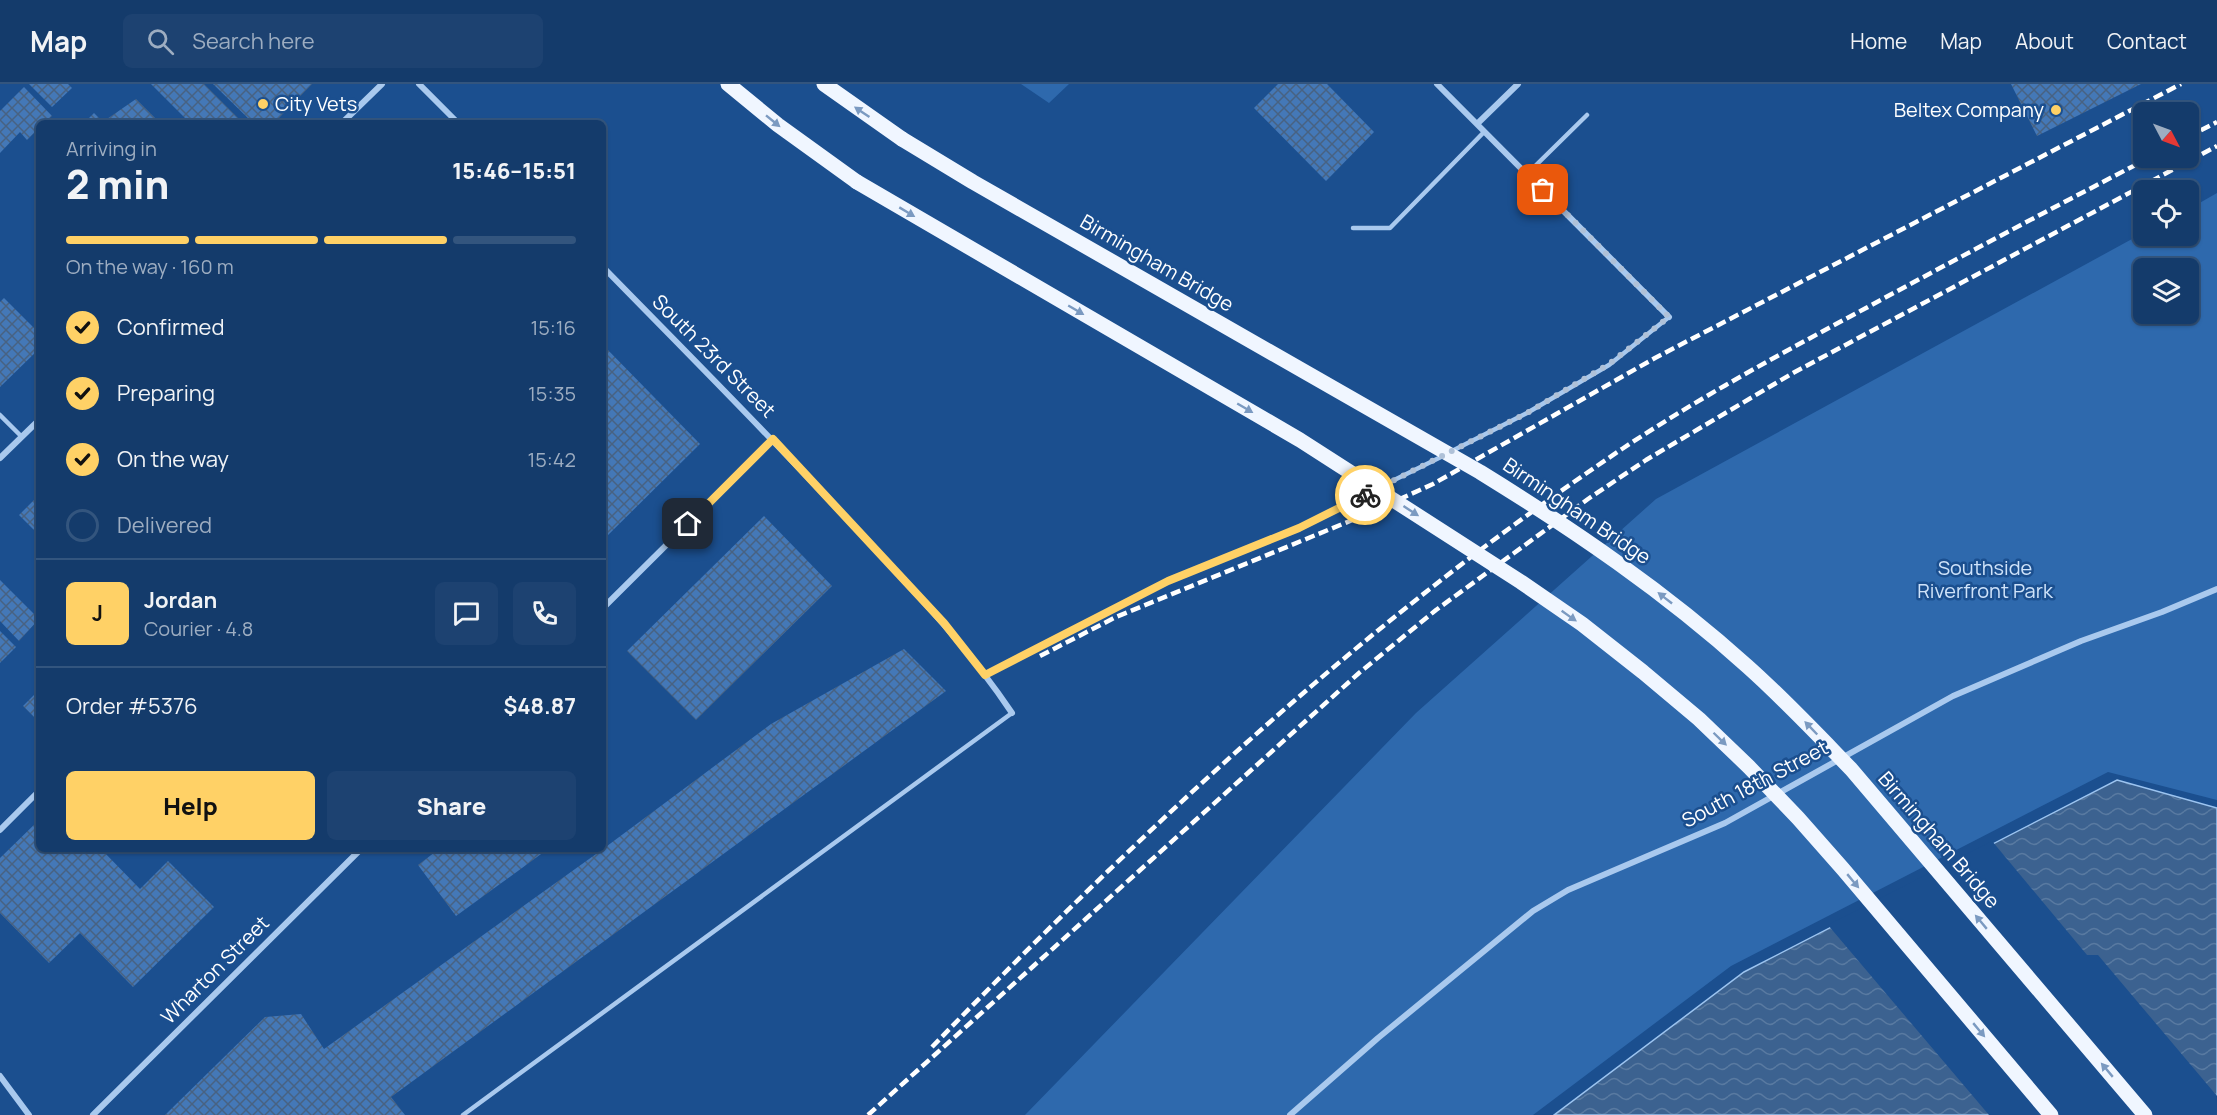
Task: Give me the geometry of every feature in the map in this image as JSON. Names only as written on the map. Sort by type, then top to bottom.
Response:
[{"type":"main road","points":[[728,84],[778,125],[857,182],[1300,440],[1521,582],[1582,624],[1699,719],[1749,767],[1843,869],[2051,1115]]},
{"type":"main road","name":"Birmingham Bridge","points":[[824,84],[902,139],[973,182],[1480,472],[1561,522],[1625,567],[1688,616],[1747,665],[1851,769],[2145,1115]]},
{"type":"street","points":[[345,120],[382,84]]},
{"type":"street","points":[[418,84],[455,120]]},
{"type":"street","points":[[1437,84],[1669,317]]},
{"type":"street","points":[[1477,124],[1518,84]]},
{"type":"street","name":"South 23rd Street","points":[[606,270],[773,439],[944,623],[1012,713]]},
{"type":"street","points":[[0,458],[36,423]]},
{"type":"street","points":[[606,605],[773,439]]},
{"type":"street","name":"South 18th Street","points":[[1290,1115],[1378,1038],[1533,911],[1568,890],[1725,823],[1953,696],[2082,641],[2217,589]]},
{"type":"street","points":[[0,830],[36,794]]},
{"type":"street","name":"Wharton Street","points":[[93,1115],[358,852]]},
{"type":"street","points":[[0,1076],[29,1115]]},
{"type":"lane","points":[[1527,174],[1587,114]]},
{"type":"lane","points":[[1353,228],[1390,228],[1484,132]]},
{"type":"lane","points":[[985,675],[1168,581],[1299,528],[1527,413],[1609,364],[1669,317]]},
{"type":"lane","points":[[0,415],[22,437]]},
{"type":"lane","points":[[463,1115],[1012,713]]},
{"type":"green space","points":[[1021,84],[1069,84],[1049,103]]},
{"type":"green space","name":"Southside Riverfront Park","points":[[2217,193],[2217,800],[2108,772],[1731,966],[1533,1115],[1025,1115],[1416,713],[1656,499],[2133,238],[2133,246],[2199,246],[2199,203]]},
{"type":"water","points":[[2117,780],[2217,808],[2217,1115],[1554,1115],[1744,972]]},
{"type":"pier","points":[[1992,841],[2087,955],[2098,955],[2217,1096],[2217,1115],[1989,1115],[1828,925]]},
{"type":"building","points":[[29,84],[68,84],[72,88],[52,107]]},
{"type":"building","points":[[151,84],[204,84],[240,120],[187,120]]},
{"type":"building","name":"City Vets","points":[[213,84],[312,84],[277,120],[250,120]]},
{"type":"building","points":[[1278,84],[1327,84],[1374,132],[1326,181],[1254,108]]},
{"type":"building","name":"Beltex Company","points":[[2011,84],[2141,84],[2037,136]]},
{"type":"building","points":[[24,87],[52,116],[47,120],[36,120],[36,131],[27,140],[20,132],[0,153],[0,111]]},
{"type":"building","points":[[136,99],[157,120],[108,120]]},
{"type":"building","points":[[94,113],[101,120],[87,120]]},
{"type":"building","points":[[4,298],[36,330],[36,352],[0,387],[0,302]]},
{"type":"building","points":[[606,348],[700,444],[606,537]]},
{"type":"building","points":[[36,498],[36,532],[19,515]]},
{"type":"building","points":[[764,516],[832,586],[696,720],[627,651]]},
{"type":"building","points":[[0,580],[36,616],[36,622],[19,641],[0,621]]},
{"type":"building","points":[[0,631],[16,647],[0,663]]},
{"type":"building","points":[[904,649],[946,691],[391,1097],[405,1115],[165,1115],[265,1017],[301,1014],[324,1049],[599,852],[606,852],[606,847],[771,724]]},
{"type":"building","points":[[36,693],[36,719],[23,706]]},
{"type":"building","points":[[36,823],[36,852],[104,852],[140,889],[168,861],[214,907],[133,987],[80,933],[49,963],[0,913],[0,858]]},
{"type":"building","points":[[435,852],[544,852],[456,916],[418,865]]},
{"type":"railway","points":[[1040,656],[1116,617],[1367,514],[1433,484],[1655,358],[2181,84]]},
{"type":"railway","points":[[2199,131],[2217,122]]},
{"type":"railway","points":[[868,1115],[1359,673],[1436,610],[1588,499],[1646,460],[1793,373],[2217,146]]},
{"type":"railway","points":[[932,1047],[1094,885],[1261,730],[1348,655],[1528,515],[1622,449],[1742,376],[2133,166]]},
{"type":"way so far","points":[[1365,495],[1527,413],[1609,364],[1669,317],[1543,190]]},
{"type":"place","name":"City Vets","points":[[263,104]]},
{"type":"place","name":"Beltex Company","points":[[2056,110]]},
{"type":"route","points":[[688,524],[773,439],[944,623],[985,675],[1168,581],[1299,528],[1365,495]]}]
